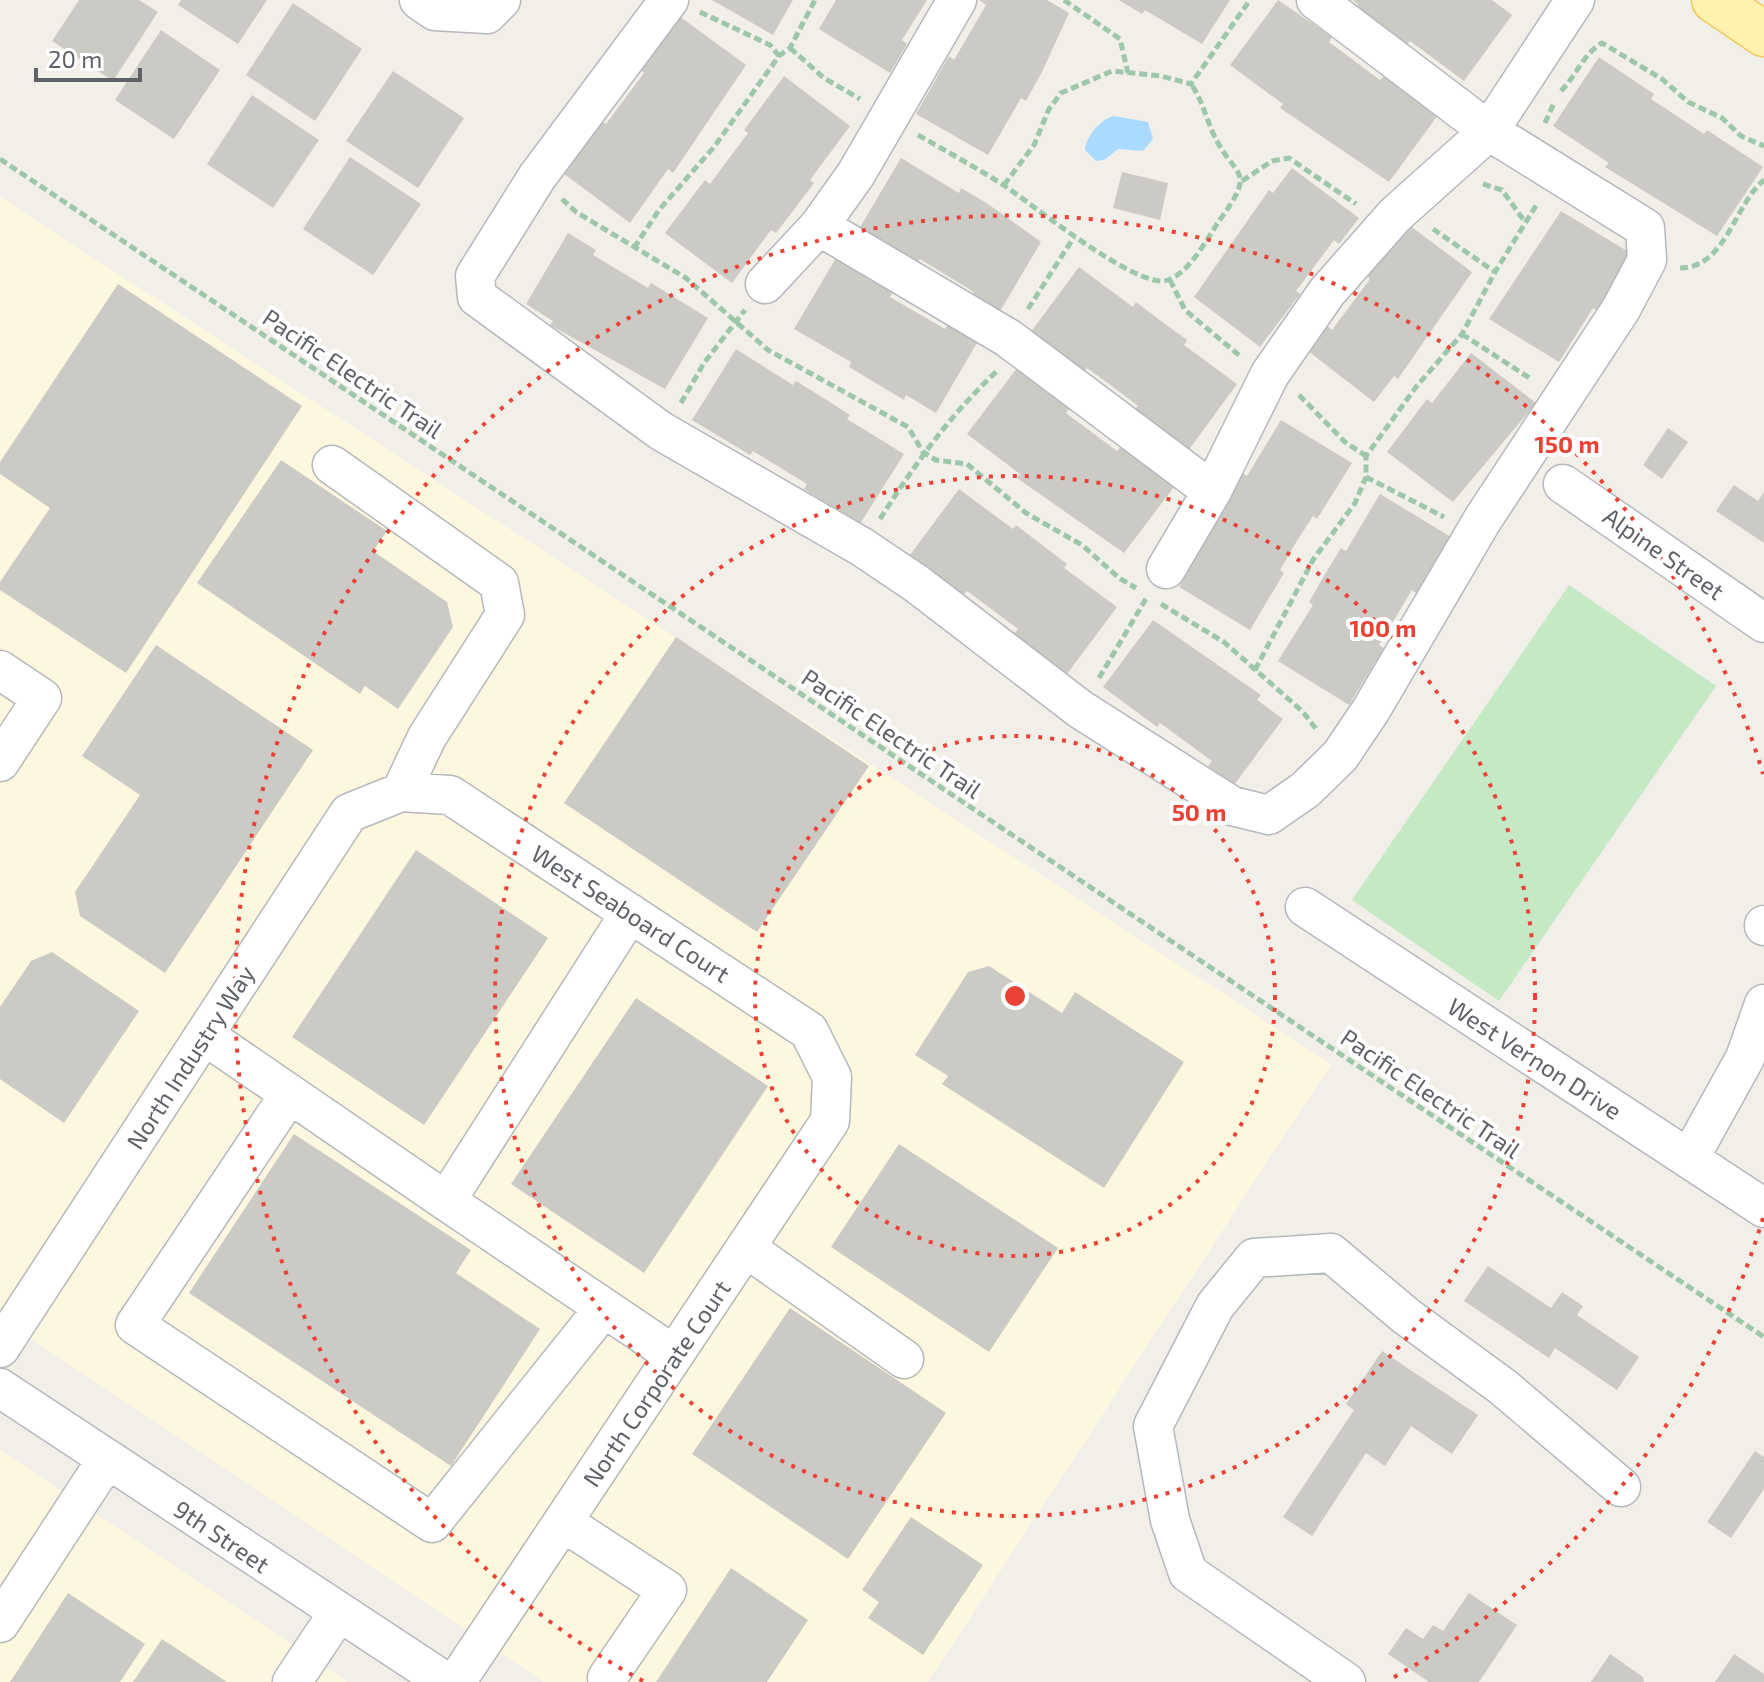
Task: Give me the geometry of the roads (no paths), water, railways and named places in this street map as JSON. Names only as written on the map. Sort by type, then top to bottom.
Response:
[{"type":"main road","points":[[1714,0],[1764,34]]},
{"type":"street","points":[[419,0],[435,11],[487,14],[501,0]]},
{"type":"street","points":[[765,284],[819,226],[856,174],[957,0]]},
{"type":"street","points":[[679,3],[537,177],[475,276],[477,297],[661,431],[862,547],[917,584],[1080,709],[1232,806],[1269,815],[1305,790],[1340,756],[1371,710],[1476,532],[1621,309],[1647,260],[1645,228],[1489,131],[1316,0]]},
{"type":"street","points":[[1157,582],[1212,491],[1270,374],[1327,292],[1394,217],[1489,131],[1575,0]]},
{"type":"street","points":[[819,226],[1008,338],[1212,491]]},
{"type":"street","points":[[332,465],[499,583],[505,615],[427,737],[401,792]]},
{"type":"street","name":"Alpine Street","points":[[1563,484],[1764,623]]},
{"type":"street","points":[[0,670],[42,698],[0,762]]},
{"type":"street","name":"West Seaboard Court","points":[[401,792],[450,795],[809,1031],[832,1077]]},
{"type":"street","name":"North Industry Way","points":[[0,1348],[349,813],[401,792]]},
{"type":"street","name":"West Vernon Drive","points":[[1305,907],[1764,1208]]},
{"type":"street","points":[[446,1201],[630,913]]},
{"type":"street","points":[[1689,1159],[1745,1058],[1764,1004]]},
{"type":"street","points":[[204,1035],[674,1355]]},
{"type":"street","name":"North Corporate Court","points":[[456,1682],[830,1121],[832,1077]]},
{"type":"street","points":[[289,1095],[135,1325],[432,1523],[604,1308]]},
{"type":"street","points":[[746,1248],[904,1359]]},
{"type":"street","points":[[1346,1682],[1188,1573],[1170,1520],[1153,1426],[1215,1306],[1254,1258],[1331,1253],[1406,1316],[1503,1387],[1621,1487]]},
{"type":"street","name":"9th Street","points":[[0,1388],[446,1682]]},
{"type":"street","points":[[0,1623],[107,1459]]},
{"type":"street","points":[[563,1522],[667,1590],[607,1678]]},
{"type":"street","points":[[292,1682],[338,1613]]},
{"type":"water","points":[[1114,116],[1148,122],[1153,139],[1143,151],[1118,149],[1104,160],[1096,161],[1085,150],[1088,139],[1099,124]]}]
